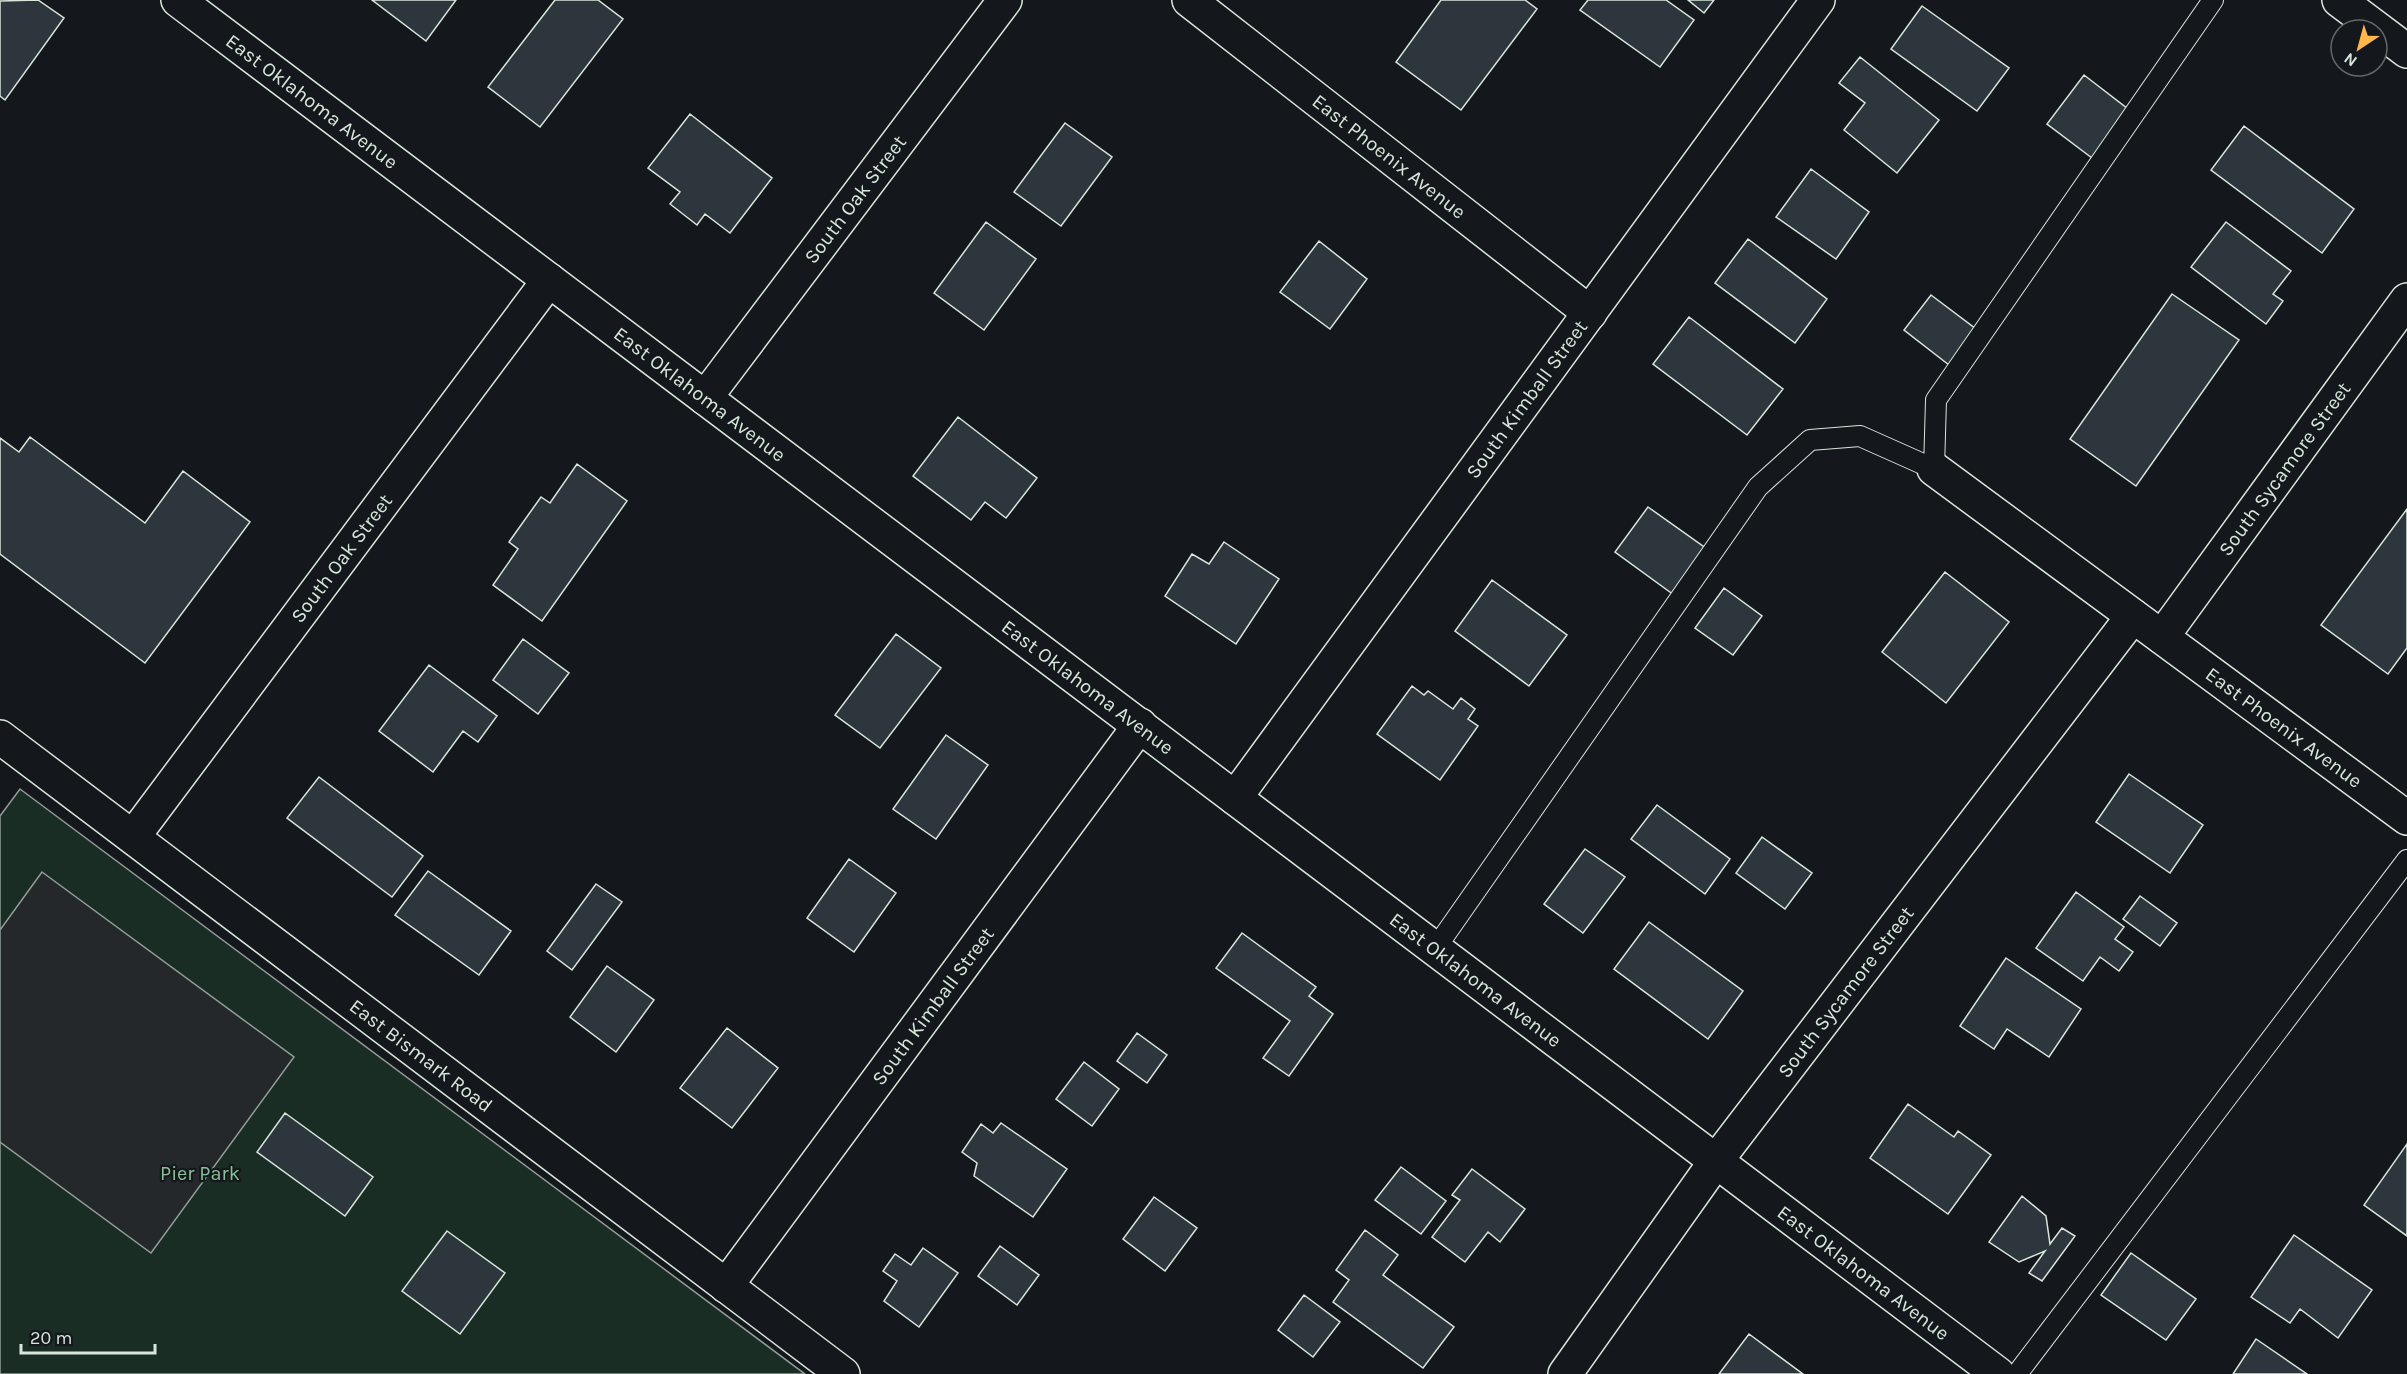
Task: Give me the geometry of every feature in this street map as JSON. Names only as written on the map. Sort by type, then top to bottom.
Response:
[{"type":"street","name":"East Oklahoma Avenue","points":[[178,0],[1998,1374]]},
{"type":"street","name":"South Oak Street","points":[[705,398],[1005,0]]},
{"type":"street","name":"East Phoenix Avenue","points":[[1189,0],[1590,313]]},
{"type":"street","name":"South Kimball Street","points":[[1235,798],[1818,0]]},
{"type":"street","points":[[2339,0],[2407,51]]},
{"type":"street","name":"South Oak Street","points":[[133,837],[549,280]]},
{"type":"street","name":"South Sycamore Street","points":[[2162,637],[2407,300]]},
{"type":"street","points":[[1934,469],[2133,616]]},
{"type":"street","name":"East Phoenix Avenue","points":[[2133,616],[2407,818]]},
{"type":"street","name":"South Sycamore Street","points":[[1565,1374],[1716,1161],[2133,616]]},
{"type":"street","name":"South Kimball Street","points":[[726,1286],[1140,725]]},
{"type":"street","name":"East Bismark Road","points":[[3,747],[133,837],[843,1374]]},
{"type":"lane","points":[[1435,949],[1758,487],[1810,440],[1860,436],[1934,469],[1936,400],[2213,0]]},
{"type":"lane","points":[[2017,1374],[2407,860]]},
{"type":"green space","name":"Pier Park","points":[[20,789],[805,1374],[0,1374],[0,816]]},
{"type":"shaded area","points":[[42,872],[294,1057],[151,1253],[0,1142],[0,930]]},
{"type":"building","points":[[38,0],[64,18],[5,100],[0,96],[0,1]]},
{"type":"building","points":[[372,0],[456,0],[426,41]]},
{"type":"building","points":[[555,0],[598,0],[623,19],[540,127],[488,87]]},
{"type":"building","points":[[1441,0],[1525,0],[1537,9],[1461,110],[1396,62]]},
{"type":"building","points":[[1588,0],[1666,0],[1694,20],[1660,67],[1580,10]]},
{"type":"building","points":[[1688,0],[1714,0],[1704,13]]},
{"type":"building","points":[[1922,6],[2009,68],[1977,111],[1891,49]]},
{"type":"building","points":[[1860,57],[1939,120],[1897,173],[1844,130],[1865,103],[1839,83]]},
{"type":"building","points":[[2084,75],[2128,109],[2092,158],[2047,124]]},
{"type":"building","points":[[690,114],[772,178],[730,233],[705,214],[697,225],[670,204],[680,192],[648,168]]},
{"type":"building","points":[[1065,123],[1112,157],[1061,226],[1014,192]]},
{"type":"building","points":[[2244,126],[2354,209],[2322,253],[2211,170]]},
{"type":"building","points":[[1811,169],[1869,212],[1836,259],[1776,217]]},
{"type":"building","points":[[986,222],[1036,259],[984,330],[934,293]]},
{"type":"building","points":[[2226,222],[2291,271],[2273,294],[2283,301],[2266,324],[2191,267]]},
{"type":"building","points":[[1748,239],[1827,299],[1795,343],[1715,283]]},
{"type":"building","points":[[1319,241],[1367,279],[1330,329],[1280,292]]},
{"type":"building","points":[[2172,294],[2239,340],[2136,486],[2070,439]]},
{"type":"building","points":[[1931,295],[1976,329],[1949,365],[1904,330]]},
{"type":"building","points":[[1689,317],[1783,389],[1747,435],[1653,364]]},
{"type":"building","points":[[958,417],[1037,478],[1006,518],[985,502],[971,520],[913,476]]},
{"type":"building","points":[[30,437],[145,523],[183,471],[250,522],[145,663],[0,554],[0,438],[19,452]]},
{"type":"building","points":[[577,464],[627,501],[542,621],[493,585],[518,549],[509,542],[541,497],[550,503]]},
{"type":"building","points":[[1648,507],[1707,549],[1674,595],[1615,552]]},
{"type":"building","points":[[2407,509],[2407,648],[2388,674],[2321,625]]},
{"type":"building","points":[[1224,542],[1279,579],[1236,644],[1165,596],[1192,554],[1209,564]]},
{"type":"building","points":[[1945,572],[2009,622],[1946,703],[1882,652]]},
{"type":"building","points":[[1492,580],[1567,635],[1529,686],[1455,631]]},
{"type":"building","points":[[1724,588],[1762,616],[1733,655],[1695,628]]},
{"type":"building","points":[[896,634],[941,668],[880,748],[835,715]]},
{"type":"building","points":[[523,639],[569,673],[538,714],[493,680]]},
{"type":"building","points":[[429,665],[497,716],[478,742],[463,731],[433,772],[379,731]]},
{"type":"building","points":[[1412,686],[1424,695],[1428,691],[1453,709],[1461,698],[1475,709],[1468,719],[1478,726],[1440,780],[1377,734]]},
{"type":"building","points":[[946,735],[988,765],[936,839],[893,809]]},
{"type":"building","points":[[2129,774],[2203,825],[2170,873],[2096,822]]},
{"type":"building","points":[[319,777],[423,856],[392,897],[287,818]]},
{"type":"building","points":[[1657,805],[1730,859],[1705,894],[1631,839]]},
{"type":"building","points":[[1762,837],[1812,873],[1785,909],[1736,873]]},
{"type":"building","points":[[1585,849],[1625,877],[1583,933],[1544,904]]},
{"type":"building","points":[[849,859],[896,893],[854,952],[807,918]]},
{"type":"building","points":[[428,871],[511,931],[479,975],[395,915]]},
{"type":"building","points":[[596,884],[622,902],[572,970],[547,951]]},
{"type":"building","points":[[2076,892],[2124,927],[2115,939],[2133,952],[2119,971],[2100,957],[2083,981],[2036,948]]},
{"type":"building","points":[[2140,896],[2177,923],[2160,946],[2123,919]]},
{"type":"building","points":[[1649,922],[1743,991],[1708,1039],[1614,969]]},
{"type":"building","points":[[1242,933],[1316,987],[1309,996],[1333,1014],[1289,1076],[1263,1058],[1290,1021],[1216,968]]},
{"type":"building","points":[[2006,958],[2081,1009],[2049,1057],[2007,1029],[1994,1049],[1960,1026]]},
{"type":"building","points":[[607,966],[654,1000],[616,1052],[570,1017]]},
{"type":"building","points":[[727,1028],[778,1068],[732,1128],[680,1088]]},
{"type":"building","points":[[1137,1033],[1167,1055],[1147,1083],[1117,1061]]},
{"type":"building","points":[[1084,1062],[1119,1089],[1092,1126],[1056,1099]]},
{"type":"building","points":[[1908,1104],[1954,1137],[1958,1131],[1991,1155],[1948,1214],[1870,1158]]},
{"type":"building","points":[[285,1113],[373,1177],[345,1216],[257,1152]]},
{"type":"building","points":[[1001,1123],[1067,1169],[1033,1217],[974,1176],[977,1163],[962,1152],[981,1124],[993,1133]]},
{"type":"building","points":[[2407,1144],[2407,1236],[2364,1205]]},
{"type":"building","points":[[1401,1167],[1446,1201],[1421,1234],[1375,1200]]},
{"type":"building","points":[[1472,1169],[1525,1209],[1500,1242],[1488,1232],[1465,1262],[1432,1237],[1460,1200],[1452,1195]]},
{"type":"building","points":[[2022,1196],[2046,1216],[2050,1244],[2062,1228],[2075,1236],[2042,1281],[2029,1273],[2045,1251],[2019,1262],[1989,1242]]},
{"type":"building","points":[[1154,1197],[1197,1228],[1165,1271],[1123,1239]]},
{"type":"building","points":[[1365,1230],[1398,1255],[1383,1275],[1454,1327],[1423,1368],[1333,1302],[1349,1280],[1336,1270]]},
{"type":"building","points":[[447,1231],[505,1273],[460,1334],[402,1291]]},
{"type":"building","points":[[2294,1235],[2372,1290],[2338,1338],[2300,1309],[2290,1323],[2251,1297]]},
{"type":"building","points":[[1000,1246],[1039,1275],[1017,1305],[978,1276]]},
{"type":"building","points":[[923,1248],[958,1273],[919,1327],[884,1301],[897,1281],[883,1271],[895,1254],[911,1265]]},
{"type":"building","points":[[2131,1253],[2196,1299],[2166,1340],[2101,1295]]},
{"type":"building","points":[[1304,1295],[1340,1322],[1313,1357],[1278,1330]]},
{"type":"building","points":[[1749,1334],[1803,1374],[1719,1374]]},
{"type":"building","points":[[2256,1339],[2307,1374],[2233,1374]]}]
